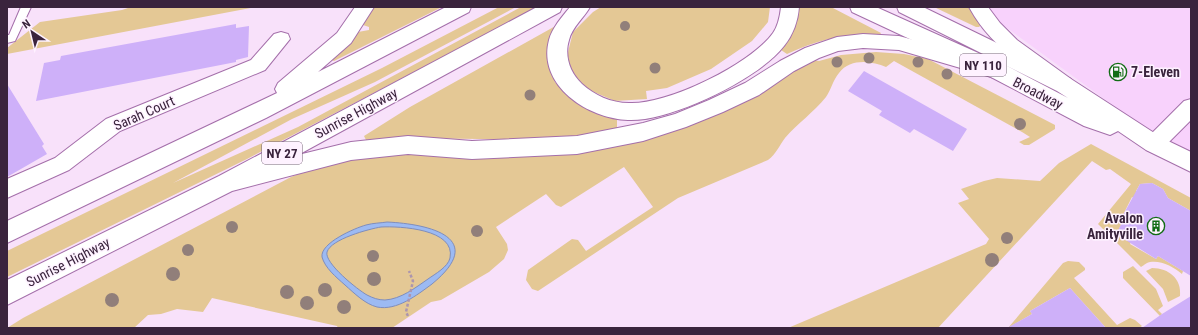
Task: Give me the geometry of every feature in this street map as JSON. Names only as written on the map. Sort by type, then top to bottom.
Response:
[{"type":"main road","points":[[259,112],[344,38],[365,7]]},
{"type":"main road","points":[[7,232],[259,112],[462,7]]},
{"type":"main road","name":"Sunrise Highway","points":[[7,293],[227,183],[553,7]]},
{"type":"main road","points":[[581,7],[567,26],[559,41],[557,59],[561,74],[573,89],[588,99],[607,108],[629,112],[656,110],[696,95],[750,65],[777,43],[788,24],[790,7]]},
{"type":"main road","name":"Broadway","points":[[859,7],[998,71],[1091,120],[1154,144]]},
{"type":"main road","name":"Broadway","points":[[906,7],[1064,85],[1154,144],[1191,163]]},
{"type":"main road","points":[[978,7],[991,27],[998,34],[1024,56],[1056,77],[1064,85]]},
{"type":"main road","points":[[227,183],[351,151],[408,145],[472,150],[577,145],[643,132],[679,121],[716,106],[752,89],[787,66],[812,53],[837,44],[863,40],[899,43],[998,71]]},
{"type":"street","name":"Sarah Court","points":[[7,189],[62,164],[113,124],[258,65],[281,39]]},
{"type":"street","points":[[1154,144],[1191,107]]},
{"type":"lane","points":[[7,39],[12,38],[26,7]]},
{"type":"path","points":[[408,316],[406,312],[413,281],[409,271]]},
{"type":"shaded area","points":[[131,7],[256,7],[7,54],[7,48],[40,22],[122,10]]},
{"type":"shaded area","points":[[372,7],[442,7],[334,61],[332,60],[358,32],[369,30],[369,27],[363,25]]},
{"type":"shaded area","points":[[499,7],[516,7],[375,82],[292,119],[173,183],[298,127],[521,7],[539,7],[247,159],[7,277],[7,251],[382,68]]},
{"type":"shaded area","points":[[601,7],[770,7],[768,22],[752,41],[711,69],[667,88],[646,91],[647,99],[615,101],[589,90],[573,75],[567,56],[573,32],[593,12]]},
{"type":"shaded area","points":[[797,7],[831,7],[881,33],[880,35],[855,35],[832,38],[810,44],[787,54],[781,50],[794,30]]},
{"type":"shaded area","points":[[934,7],[970,7],[981,25],[976,27]]},
{"type":"shaded area","points":[[989,7],[1191,7],[1191,153],[1148,131],[992,17]]},
{"type":"shaded area","points":[[559,24],[549,60],[555,82],[572,99],[590,111],[617,118],[617,130],[555,138],[366,140],[364,136],[410,107]]},
{"type":"shaded area","points":[[876,52],[904,54],[928,59],[1055,125],[1055,129],[1029,145],[1024,145],[1019,142],[1030,137],[894,61],[886,67],[868,62],[855,63],[844,68],[839,73],[826,97],[785,138],[771,158],[678,198],[538,291],[532,289],[526,280],[528,270],[572,239],[578,240],[586,251],[653,207],[624,167],[561,207],[556,205],[546,194],[496,227],[507,244],[508,250],[504,259],[489,272],[441,300],[431,302],[392,328],[338,328],[337,326],[212,298],[203,312],[177,309],[161,314],[148,315],[134,328],[7,328],[23,318],[291,177],[324,164],[388,153],[565,153],[612,147],[695,123],[716,115],[748,99],[812,60],[819,61],[841,55]]},
{"type":"shaded area","points":[[1091,144],[1191,198],[1191,211],[1168,198],[1163,189],[1152,183],[1140,184],[1136,191],[1141,199],[1140,202],[1132,197],[1122,217],[1124,219],[1117,233],[1131,242],[1130,244],[1156,259],[1158,256],[1183,271],[1182,274],[1159,262],[1149,262],[1141,267],[1098,224],[1131,184],[1110,169],[1106,170],[1092,161],[938,328],[788,328],[986,244],[989,239],[958,203],[969,199],[961,189],[997,178],[1040,181],[1059,163]]},
{"type":"shaded area","points":[[1068,261],[1079,262],[1085,268],[1085,270],[1074,278],[1117,325],[1130,318],[1142,326],[1139,328],[1106,328],[1070,288],[1030,311],[1032,314],[1008,328],[1063,263]]},
{"type":"shaded area","points":[[1133,266],[1156,289],[1163,306],[1158,310],[1162,314],[1160,316],[1123,278],[1123,272]]},
{"type":"shaded area","points":[[1152,268],[1169,272],[1177,280],[1179,284],[1180,296],[1168,302],[1163,289],[1146,271]]},
{"type":"water","points":[[387,222],[404,223],[435,230],[447,236],[454,245],[455,255],[448,268],[432,284],[420,293],[392,307],[384,308],[373,306],[356,295],[331,272],[323,261],[322,257],[326,247],[339,237],[354,229],[366,225]],"holes":[[[381,227],[401,227],[425,231],[436,235],[450,248],[449,261],[441,270],[397,298],[385,300],[373,298],[342,276],[327,257],[327,252],[335,243],[351,235]]]},
{"type":"building","points":[[236,24],[236,28],[249,26],[248,57],[236,60],[236,62],[36,101],[44,63],[60,60],[61,56]]},
{"type":"building","points":[[864,71],[967,129],[953,151],[914,129],[910,133],[879,115],[882,111],[848,91]]},
{"type":"building","points":[[7,84],[44,144],[42,146],[47,154],[7,177]]},
{"type":"building","name":"Avalon Amityville","points":[[1152,183],[1163,189],[1168,198],[1191,211],[1191,276],[1158,256],[1156,259],[1116,234],[1124,219],[1122,217],[1140,184]]},
{"type":"building","points":[[1070,288],[1106,328],[1007,328],[1032,314],[1030,311]]},
{"type":"building","points":[[1191,296],[1191,328],[1142,328],[1162,314]]},
{"type":"place","name":"7-Eleven","points":[[1118,72]]},
{"type":"place","name":"Avalon Amityville","points":[[1156,226]]}]
